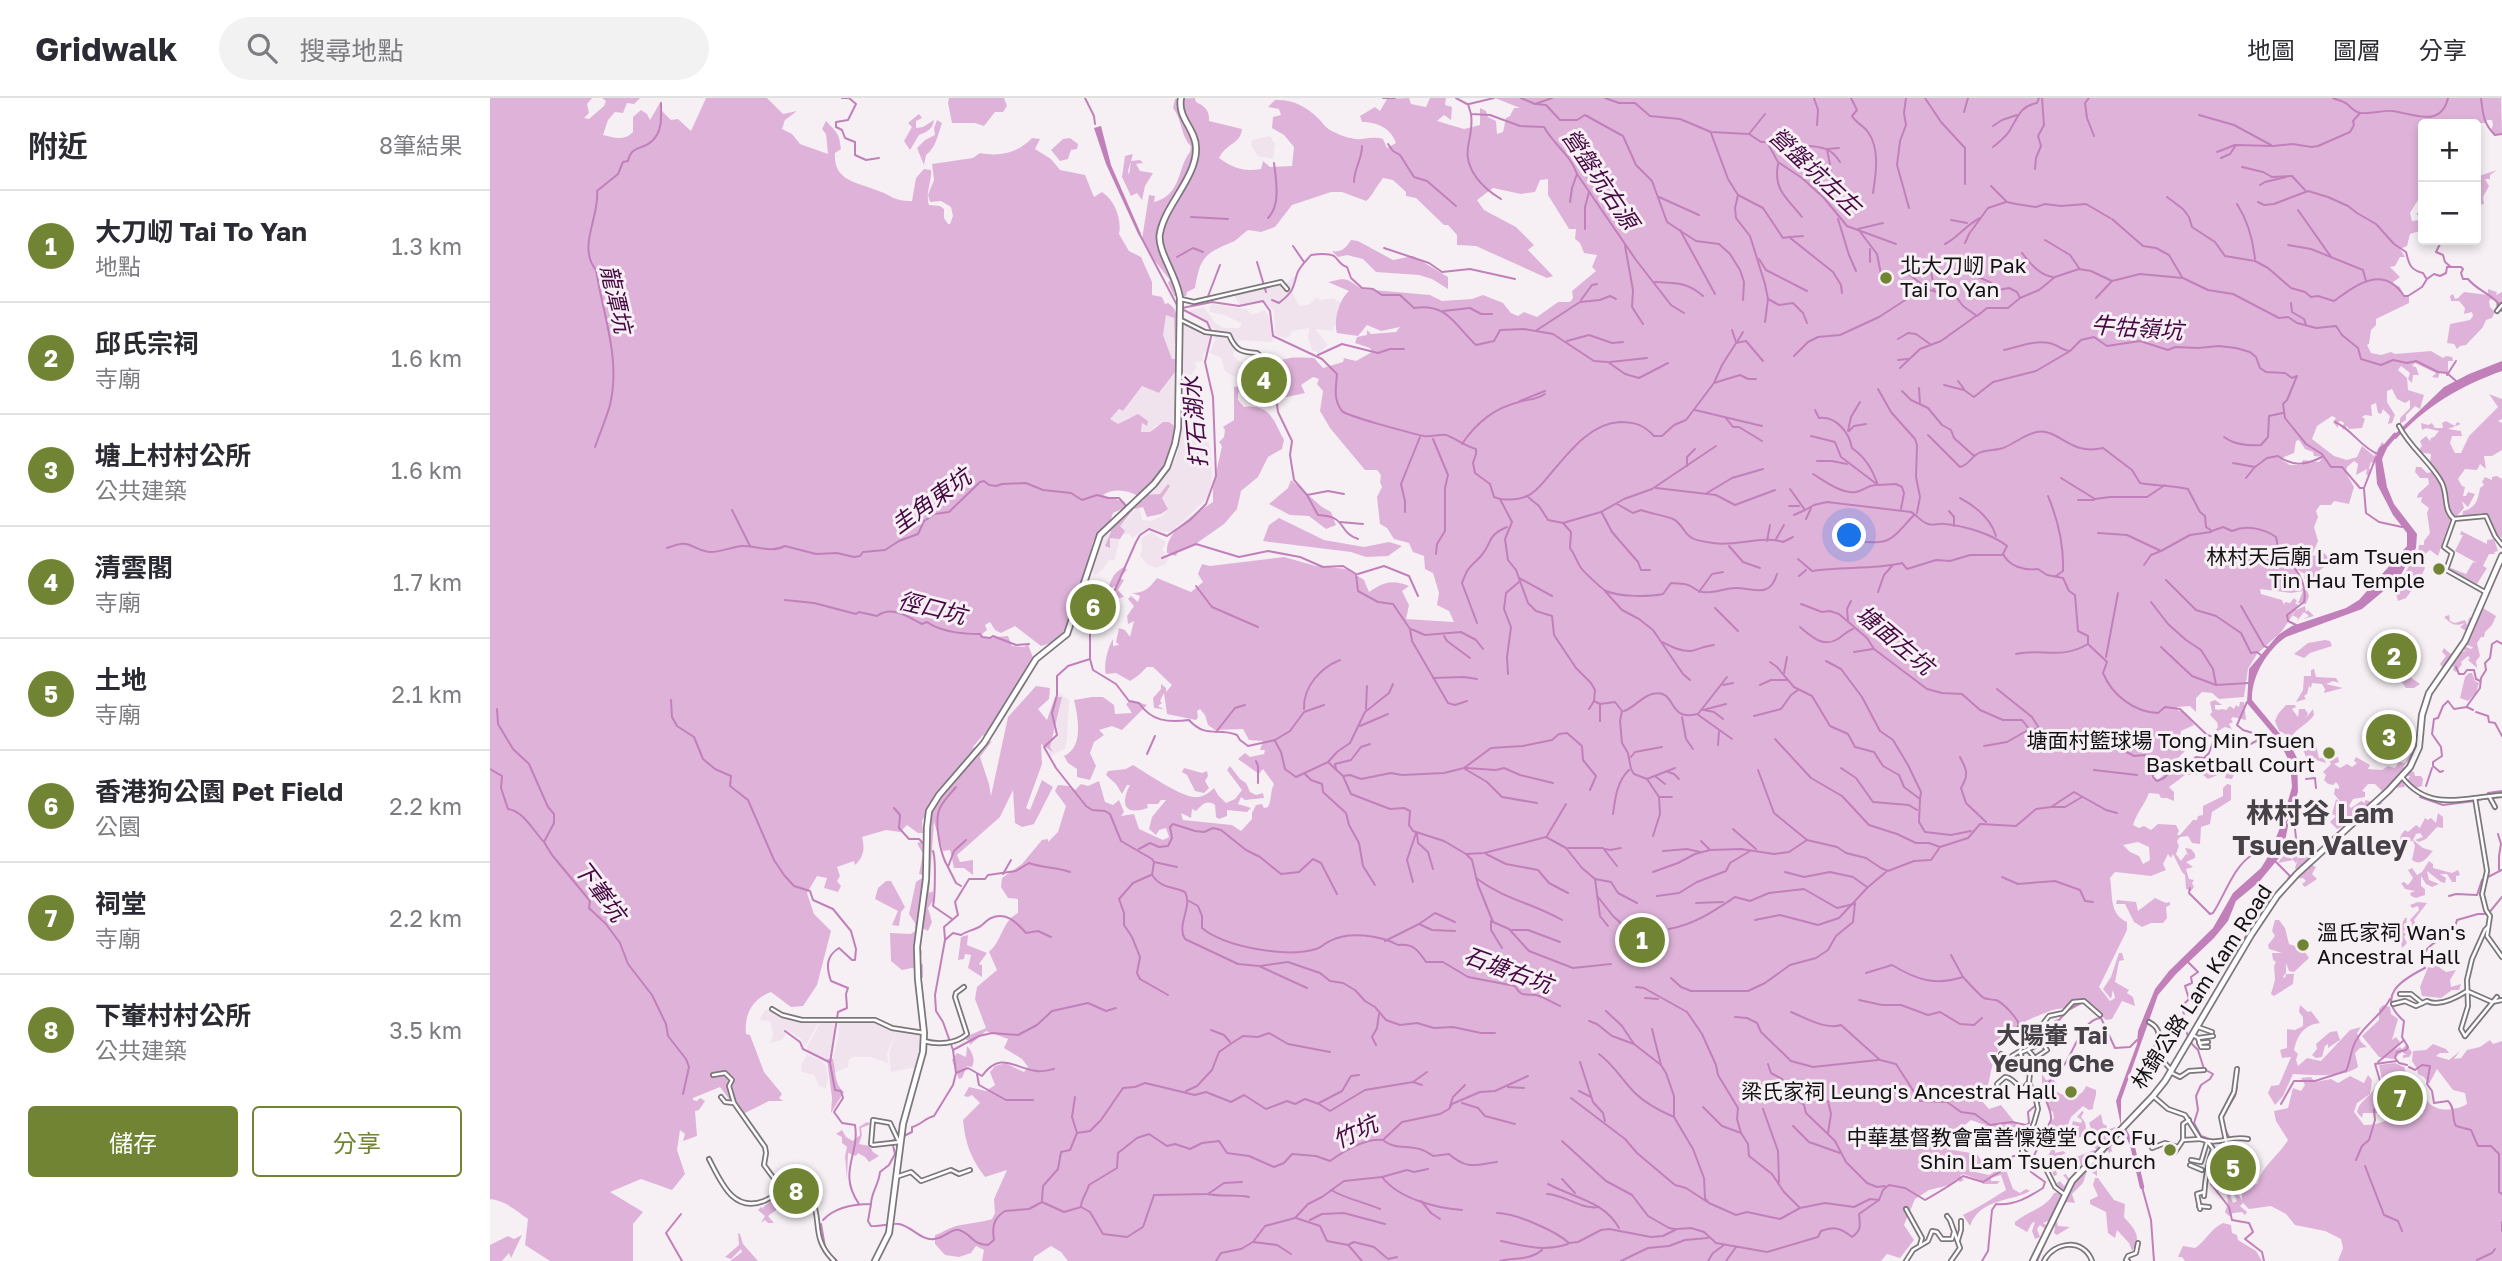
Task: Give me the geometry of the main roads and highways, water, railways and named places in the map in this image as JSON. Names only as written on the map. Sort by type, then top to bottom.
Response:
[{"type":"main road","points":[[879,1260],[889,1233],[901,1139],[924,1041],[917,947],[926,879],[929,811],[939,795],[984,743],[1035,659],[1068,633],[1100,534],[1152,486],[1164,471],[1173,449],[1178,428],[1180,301],[1177,281],[1161,249],[1159,235],[1196,156],[1194,135],[1181,112],[1181,98]]},
{"type":"main road","name":"林錦公路 Lam Kam Road","points":[[2033,1261],[2064,1194],[2081,1170],[2153,1096],[2171,1072],[2194,1039],[2198,1027],[2251,935],[2277,896],[2297,874],[2402,777],[2417,755],[2422,715],[2429,693],[2465,641],[2502,556]]},
{"type":"waterway","points":[[842,98],[849,98],[856,104],[848,120],[836,122],[836,127],[842,130],[845,138],[855,142],[855,155],[866,160],[879,158]]},
{"type":"waterway","points":[[1085,98],[1095,124]]},
{"type":"waterway","points":[[1383,98],[1395,98]]},
{"type":"waterway","points":[[1456,98],[1467,104]]},
{"type":"waterway","points":[[1469,104],[1494,98]]},
{"type":"waterway","points":[[1521,98],[1535,104],[1552,98]]},
{"type":"waterway","name":"營盤坑左左","points":[[1605,98],[1619,103],[1635,103],[1650,116],[1680,119],[1711,132],[1749,134],[1761,142],[1767,142],[1778,162],[1802,178],[1824,198],[1847,226],[1896,244]]},
{"type":"waterway","points":[[1814,98],[1818,110],[1817,125]]},
{"type":"waterway","points":[[1851,98],[1857,110],[1852,116],[1868,132],[1874,146],[1876,161],[1873,193]]},
{"type":"waterway","points":[[1906,98],[1906,125],[1900,141],[1897,165],[1909,208]]},
{"type":"waterway","points":[[1925,98],[1941,122],[1965,148],[1965,184]]},
{"type":"waterway","points":[[1964,112],[1968,98]]},
{"type":"waterway","points":[[1993,147],[2007,135],[2023,109],[2037,103],[2039,98]]},
{"type":"waterway","points":[[2035,169],[2041,146],[2038,136],[2044,125],[2042,98]]},
{"type":"waterway","points":[[2089,98],[2085,103],[2094,136]]},
{"type":"waterway","points":[[2333,98],[2361,113],[2393,111],[2426,117],[2439,113],[2448,98]]},
{"type":"waterway","points":[[2481,98],[2488,126],[2495,135],[2502,134]]},
{"type":"waterway","name":"龍潭坑","points":[[595,447],[613,388],[610,337],[596,270],[589,251],[597,191],[618,174],[623,162],[628,161],[632,152],[649,144],[656,137],[661,123],[661,103]]},
{"type":"waterway","name":"營盤坑右源","points":[[1468,104],[1471,114],[1490,115],[1520,126],[1544,127],[1571,161],[1577,174],[1636,260],[1671,305],[1684,313]]},
{"type":"waterway","points":[[1535,104],[1546,105],[1560,120],[1577,120],[1585,115],[1623,136],[1636,165],[1652,181],[1667,222],[1696,241],[1719,244],[1730,254],[1744,282],[1743,300]]},
{"type":"waterway","points":[[2221,158],[2230,154],[2236,145],[2318,146],[2350,132],[2353,121],[2360,113]]},
{"type":"waterway","points":[[1471,114],[1469,163],[1482,184],[1501,199]]},
{"type":"waterway","points":[[1749,134],[1765,114]]},
{"type":"waterway","points":[[1993,126],[2017,115]]},
{"type":"waterway","points":[[2199,115],[2234,125],[2271,145]]},
{"type":"waterway","points":[[1711,133],[1728,179],[1738,195],[1763,208],[1783,238],[1789,237],[1833,272],[1841,285],[1842,293]]},
{"type":"waterway","points":[[1768,142],[1826,149],[1840,162]]},
{"type":"waterway","points":[[1388,144],[1400,155],[1414,177],[1427,181],[1456,206]]},
{"type":"waterway","points":[[2217,152],[2235,145]]},
{"type":"waterway","points":[[1354,182],[1362,146]]},
{"type":"waterway","points":[[1831,170],[1827,149],[1839,148]]},
{"type":"waterway","points":[[1268,218],[1276,199],[1274,163]]},
{"type":"waterway","points":[[1778,164],[1779,187],[1802,217]]},
{"type":"waterway","points":[[2242,167],[2272,177],[2292,176],[2305,190]]},
{"type":"waterway","points":[[1570,202],[1577,174]]},
{"type":"waterway","points":[[2260,185],[2286,177]]},
{"type":"waterway","points":[[1991,186],[2007,202],[2036,207],[2045,204],[2086,204],[2110,218]]},
{"type":"waterway","points":[[1819,193],[1835,190],[1851,193]]},
{"type":"waterway","points":[[2258,202],[2264,205],[2274,204],[2308,191],[2348,206],[2376,224],[2394,244],[2406,252],[2409,263],[2426,278]]},
{"type":"waterway","points":[[1585,229],[1585,207],[1589,192]]},
{"type":"waterway","points":[[1738,195],[1736,218],[1750,236],[1765,284],[1768,299],[1765,322]]},
{"type":"waterway","points":[[1659,197],[1699,215]]},
{"type":"waterway","points":[[2167,197],[2183,209],[2192,227],[2215,242],[2225,256],[2255,261],[2268,268],[2291,288],[2311,297],[2318,296],[2334,301],[2360,284],[2378,279],[2396,286],[2404,296],[2408,296],[2422,287],[2434,274],[2440,276],[2446,273],[2447,267],[2461,267],[2463,279],[2468,279],[2498,303],[2498,308],[2502,311]]},
{"type":"waterway","points":[[1965,243],[1988,208],[2006,202]]},
{"type":"waterway","points":[[2237,204],[2249,231],[2255,259]]},
{"type":"waterway","points":[[2298,210],[2331,257]]},
{"type":"waterway","points":[[1191,217],[1228,219]]},
{"type":"waterway","points":[[1945,244],[1980,218]]},
{"type":"waterway","points":[[1838,219],[1856,271]]},
{"type":"waterway","points":[[2112,219],[2143,246],[2156,248],[2169,255],[2182,277]]},
{"type":"waterway","points":[[1951,220],[1967,223]]},
{"type":"waterway","points":[[1881,274],[1877,254],[1858,229],[1883,223]]},
{"type":"waterway","points":[[1680,230],[1715,294]]},
{"type":"waterway","name":"打石湖水","points":[[1140,235],[1178,307],[1207,322],[1212,333],[1205,362],[1213,397],[1216,476],[1206,504],[1190,520],[1167,536],[1149,529],[1140,535],[1106,610],[1090,632],[1090,659],[1093,670],[1116,684],[1129,701],[1139,703],[1155,717],[1167,721],[1189,720],[1207,731],[1237,735],[1248,746],[1275,740],[1290,731],[1304,712],[1324,705]]},
{"type":"waterway","points":[[1790,237],[1803,236]]},
{"type":"waterway","points":[[2045,240],[2070,255],[2079,268]]},
{"type":"waterway","points":[[2288,245],[2311,249],[2363,270],[2366,281]]},
{"type":"waterway","points":[[2440,245],[2436,252],[2443,255],[2445,262],[2451,267]]},
{"type":"waterway","points":[[1293,246],[1304,262]]},
{"type":"waterway","points":[[1625,246],[1633,290],[1632,307],[1643,324]]},
{"type":"waterway","points":[[1177,257],[1193,248],[1203,252]]},
{"type":"waterway","points":[[1384,248],[1429,263],[1442,272],[1470,269],[1515,279]]},
{"type":"waterway","points":[[1870,249],[1870,262]]},
{"type":"waterway","points":[[2022,253],[2039,271],[2053,277]]},
{"type":"waterway","points":[[1272,300],[1279,303],[1290,293],[1298,271],[1311,255],[1329,254],[1347,267],[1351,278],[1362,288],[1373,289],[1382,295],[1400,295],[1414,308],[1425,307],[1442,312],[1476,345],[1494,341],[1500,330],[1524,329],[1553,334],[1594,361],[1608,362],[1625,374],[1639,378],[1668,363]]},
{"type":"waterway","points":[[1929,257],[1934,290]]},
{"type":"waterway","points":[[1759,259],[1766,270],[1807,291]]},
{"type":"waterway","points":[[1257,262],[1266,292]]},
{"type":"waterway","points":[[1207,299],[1220,265]]},
{"type":"waterway","points":[[1904,271],[1930,290],[1957,298],[1977,316],[1987,308],[2008,308],[2055,277],[2079,269],[2091,271],[2112,281],[2140,274],[2183,278],[2208,290],[2233,294],[2279,318],[2288,317],[2297,323],[2316,328],[2336,326],[2342,335],[2358,348],[2361,359],[2381,365],[2393,360],[2407,363],[2416,361],[2438,372],[2447,373],[2456,381]]},
{"type":"waterway","points":[[1973,275],[1990,282],[1998,290],[2009,288],[2017,292],[2020,298]]},
{"type":"waterway","points":[[2096,298],[2112,281]]},
{"type":"waterway","points":[[1655,282],[1686,286],[1703,296]]},
{"type":"waterway","points":[[1581,300],[1592,285],[1597,284]]},
{"type":"waterway","points":[[1982,290],[1998,290]]},
{"type":"waterway","points":[[1794,356],[1808,342],[1818,337],[1840,335],[1879,317],[1910,297],[1929,291]]},
{"type":"waterway","points":[[1537,330],[1580,302],[1610,296],[1616,299]]},
{"type":"waterway","points":[[1768,299],[1779,305],[1793,303],[1803,313],[1807,323]]},
{"type":"waterway","points":[[1182,308],[1212,302],[1239,306],[1263,301],[1270,311],[1273,336],[1322,359],[1337,374],[1336,398],[1342,411],[1367,421],[1424,436],[1446,435],[1476,449],[1473,463],[1475,473],[1490,484],[1494,497],[1500,499],[1512,522],[1505,539],[1508,560],[1516,570],[1528,603],[1536,611],[1552,616],[1554,635],[1576,668],[1591,683],[1595,690],[1594,701],[1600,704],[1615,702],[1622,711],[1622,743],[1628,753],[1631,769],[1634,774],[1647,779],[1659,797],[1660,814],[1653,836]]},
{"type":"waterway","points":[[2291,303],[2292,312],[2304,319],[2306,325]]},
{"type":"waterway","points":[[1443,311],[1470,308],[1481,314],[1492,314]]},
{"type":"waterway","points":[[1900,368],[1920,349],[1941,341],[1976,316]]},
{"type":"waterway","points":[[1732,330],[1736,342]]},
{"type":"waterway","points":[[1737,342],[1743,332]]},
{"type":"waterway","points":[[1898,339],[1908,333],[1916,334],[1930,344]]},
{"type":"waterway","points":[[1567,341],[1589,335],[1612,343],[1623,342]]},
{"type":"waterway","name":"牛牯嶺坑","points":[[1944,385],[1964,390],[1974,397],[1993,382],[2036,371],[2070,351],[2081,340],[2094,337],[2107,346],[2140,341],[2168,350],[2175,347],[2236,348],[2250,352],[2256,357],[2260,368],[2266,372],[2285,373],[2292,378],[2297,376],[2283,404],[2285,418],[2306,444],[2322,454],[2331,467],[2342,467],[2360,488],[2364,488],[2376,457]]},
{"type":"waterway","points":[[1714,383],[1736,343],[1746,341],[1763,361]]},
{"type":"waterway","points":[[2004,350],[2043,342],[2070,351]]},
{"type":"waterway","points":[[1318,355],[1342,344],[1378,353],[1390,349],[1404,349]]},
{"type":"waterway","points":[[1268,357],[1273,383],[1268,391],[1270,401],[1277,404],[1292,441],[1290,455],[1294,480],[1307,495],[1318,515],[1334,518],[1351,536],[1358,539]]},
{"type":"waterway","points":[[1610,362],[1647,358]]},
{"type":"waterway","points":[[1898,360],[1908,359]]},
{"type":"waterway","points":[[2447,375],[2456,361]]},
{"type":"waterway","points":[[1500,499],[1517,499],[1533,493],[1579,442],[1598,428],[1620,422],[1630,423],[1647,429],[1654,436],[1662,436],[1674,425],[1686,420],[1714,383],[1740,375],[1756,379]]},
{"type":"waterway","points":[[1958,381],[1964,389]]},
{"type":"waterway","points":[[1919,388],[1920,404]]},
{"type":"waterway","points":[[1878,389],[1891,412],[1915,439],[1917,445],[1916,477],[1920,497],[1917,513]]},
{"type":"waterway","points":[[1520,401],[1545,391]]},
{"type":"waterway","points":[[1902,391],[1911,400],[1928,408],[1942,425],[1951,430],[1954,438],[1975,455]]},
{"type":"waterway","points":[[1462,444],[1473,429],[1494,412],[1545,394]]},
{"type":"waterway","points":[[1848,431],[1851,417],[1860,402]]},
{"type":"waterway","points":[[1695,410],[1762,426]]},
{"type":"waterway","points":[[1813,474],[1850,492],[1878,485],[1868,464],[1852,448],[1841,426],[1831,420],[1819,418],[1815,410]]},
{"type":"waterway","points":[[2224,437],[2241,444],[2261,445],[2268,437],[2269,416],[2283,413]]},
{"type":"waterway","points":[[1726,418],[1733,427],[1739,427],[1762,441]]},
{"type":"waterway","points":[[2335,422],[2378,454]]},
{"type":"waterway","points":[[1849,431],[1854,426],[1866,424]]},
{"type":"waterway","points":[[1928,435],[1960,467],[1980,452],[2003,448],[2028,435],[2045,432],[2081,448],[2103,448],[2132,470],[2140,483],[2188,489],[2205,516],[2206,527],[2212,531],[2223,527],[2232,531],[2254,528],[2276,537],[2279,553],[2295,568],[2304,587],[2304,602],[2287,615],[2288,621],[2296,625]]},
{"type":"waterway","points":[[2383,449],[2395,435]]},
{"type":"waterway","points":[[1811,436],[1835,442],[1841,457],[1878,485],[1896,484],[1902,487],[1904,493],[1901,509]]},
{"type":"waterway","points":[[1405,512],[1401,484],[1420,437]]},
{"type":"waterway","points":[[1433,439],[1448,475],[1445,488],[1445,531],[1437,544],[1436,554]]},
{"type":"waterway","points":[[1528,497],[1539,506],[1548,520],[1563,523],[1601,512],[1624,499],[1652,489],[1716,446]]},
{"type":"waterway","points":[[1687,466],[1687,457],[1695,449]]},
{"type":"waterway","points":[[2233,463],[2255,467],[2267,458],[2278,456],[2300,464],[2322,457]]},
{"type":"waterway","points":[[1817,461],[1847,464]]},
{"type":"waterway","points":[[2246,478],[2254,468]]},
{"type":"waterway","points":[[1707,493],[1732,478],[1763,469]]},
{"type":"waterway","points":[[2061,478],[2095,499],[2147,497],[2165,485]]},
{"type":"waterway","name":"圭角東坑","points":[[667,548],[686,544],[713,552],[742,546],[769,549],[785,546],[816,554],[860,556],[863,552],[885,550],[918,534],[924,521],[935,514],[949,512],[984,481],[996,486],[1026,483],[1043,490],[1071,493],[1082,500],[1097,495],[1119,498],[1127,507]]},
{"type":"waterway","points":[[1656,488],[1716,495],[1735,505],[1775,490]]},
{"type":"waterway","points":[[1790,489],[1805,510],[1827,502],[1911,512],[1928,524],[1961,527],[1994,538],[2007,546],[2003,554]]},
{"type":"waterway","points":[[2364,489],[2366,513],[2379,522],[2402,527]]},
{"type":"waterway","points":[[1307,495],[1328,491],[1344,494]]},
{"type":"waterway","points":[[2048,496],[2061,542],[2063,571],[2056,576]]},
{"type":"waterway","points":[[1960,498],[1982,514],[1996,536]]},
{"type":"waterway","points":[[2078,500],[2094,500]]},
{"type":"waterway","points":[[1617,504],[1633,513],[1641,510],[1673,519],[1689,536],[1702,541],[1722,544],[1766,540],[1783,542],[1793,537]]},
{"type":"waterway","points":[[1789,506],[1799,506]]},
{"type":"waterway","points":[[1806,519],[1811,508]]},
{"type":"waterway","points":[[732,510],[750,546]]},
{"type":"waterway","points":[[1794,515],[1805,510]]},
{"type":"waterway","points":[[1949,511],[1954,517],[1954,526]]},
{"type":"waterway","points":[[1602,513],[1612,532],[1638,562],[1641,570],[1650,570]]},
{"type":"waterway","points":[[1857,541],[1885,541],[1896,535],[1914,515]]},
{"type":"waterway","points":[[1340,522],[1363,524]]},
{"type":"waterway","points":[[1563,523],[1571,532],[1570,548],[1581,568],[1601,588],[1612,593],[1634,596],[1663,594],[1671,583],[1686,584],[1706,592],[1736,588],[1760,590],[1770,587],[1777,574]]},
{"type":"waterway","points":[[1767,541],[1770,525]]},
{"type":"waterway","points":[[1776,539],[1784,525]]},
{"type":"waterway","points":[[1477,623],[1462,583],[1468,570],[1485,551],[1493,536],[1507,527]]},
{"type":"waterway","points":[[2098,533],[2127,535],[2161,551],[2190,535],[2211,532]]},
{"type":"waterway","points":[[1162,558],[1196,544],[1239,557],[1268,551],[1300,557],[1323,567],[1343,566],[1356,574],[1358,591],[1378,602],[1393,604],[1410,629],[1412,641],[1448,703],[1455,705],[1467,701]]},
{"type":"waterway","points":[[1729,546],[1743,562],[1760,568]]},
{"type":"waterway","points":[[2144,565],[2151,555],[2161,551]]},
{"type":"waterway","points":[[2003,554],[2017,567],[2038,569],[2047,575],[2063,578],[2069,591],[2075,595],[2078,631],[2088,636],[2088,644],[2107,662],[2103,673],[2112,688],[2132,706],[2158,713],[2165,707],[2180,709],[2207,735],[2247,746],[2258,740],[2256,734],[2237,725],[2247,702]]},
{"type":"waterway","points":[[1798,559],[1812,571],[1902,563],[1907,569],[1936,560],[1950,561],[1970,555],[2002,555]]},
{"type":"waterway","points":[[1358,574],[1384,566],[1409,576],[1418,596]]},
{"type":"waterway","points":[[1878,592],[1884,575],[1892,566]]},
{"type":"waterway","points":[[1799,576],[1806,570]]},
{"type":"waterway","points":[[1699,592],[1712,574],[1723,572]]},
{"type":"waterway","points":[[1519,578],[1552,596]]},
{"type":"waterway","points":[[2166,580],[2196,610],[2216,616],[2241,633],[2251,653],[2257,652],[2262,656]]},
{"type":"waterway","points":[[1508,674],[1511,627],[1504,609],[1506,593],[1519,582]]},
{"type":"waterway","points":[[1196,586],[1212,607],[1258,627]]},
{"type":"waterway","points":[[1605,591],[1622,610],[1653,630],[1690,680]]},
{"type":"waterway","points":[[2106,657],[2118,593]]},
{"type":"waterway","name":"徑口坑","points":[[785,600],[814,603],[856,614],[859,612],[877,616],[894,612],[945,630],[980,634],[982,637],[993,636],[1016,645],[1029,644]]},
{"type":"waterway","points":[[1848,620],[1847,609],[1851,601]]},
{"type":"waterway","points":[[2151,602],[2168,624],[2201,650],[2213,669],[2216,685],[2249,683]]},
{"type":"waterway","name":"塘面左坑","points":[[1801,604],[1822,612],[1839,614],[1867,638],[1874,649],[1927,689],[1962,694],[1980,710],[2003,720],[2022,720],[2030,730],[2039,728],[2075,740],[2098,737],[2134,756],[2145,755],[2157,781],[2164,778],[2174,767],[2184,766],[2196,757],[2204,758],[2213,742]]},
{"type":"waterway","points":[[2241,606],[2264,646],[2269,648]]},
{"type":"waterway","points":[[1715,608],[1738,631]]},
{"type":"waterway","points":[[1800,627],[1823,642],[1838,639],[1853,629]]},
{"type":"waterway","points":[[1411,629],[1425,635],[1461,632],[1476,640],[1483,649]]},
{"type":"waterway","points":[[1444,636],[1470,658]]},
{"type":"waterway","points":[[2467,706],[2480,688],[2492,644],[2497,641],[2502,644]]},
{"type":"waterway","points":[[1662,642],[1687,651],[1714,645]]},
{"type":"waterway","points":[[2016,654],[2060,653],[2088,644]]},
{"type":"waterway","points":[[2161,647],[2192,676],[2216,685]]},
{"type":"waterway","points":[[1854,652],[1873,649]]},
{"type":"waterway","points":[[1784,673],[1787,657]]},
{"type":"waterway","points":[[1090,659],[1068,666],[1057,676],[1057,695],[1052,713],[1057,735],[1044,747],[1056,768],[1086,806],[1110,814],[1121,841],[1152,859],[1152,875],[1156,880],[1185,892],[1187,904],[1182,928],[1185,939],[1238,964],[1259,966],[1307,988]]},
{"type":"waterway","points":[[1304,709],[1306,693],[1314,679],[1340,660]]},
{"type":"waterway","points":[[1826,661],[1841,669],[1862,697],[1880,731],[1893,740],[1921,792],[1920,799]]},
{"type":"waterway","points":[[1770,662],[1794,687],[1812,696],[1830,726],[1848,734],[1855,747],[1874,752],[1883,766],[1899,775],[1904,787],[1920,799],[1919,822],[1925,832],[1951,835],[1971,831]]},
{"type":"waterway","points":[[2456,667],[2459,674],[2474,670],[2476,679],[2480,681]]},
{"type":"waterway","points":[[1698,714],[1727,677]]},
{"type":"waterway","points":[[1433,678],[1477,679]]},
{"type":"waterway","points":[[1760,685],[1771,680],[1787,680]]},
{"type":"waterway","points":[[1723,685],[1733,683]]},
{"type":"waterway","points":[[1328,762],[1350,743],[1365,712],[1389,693],[1393,684]]},
{"type":"waterway","points":[[1366,709],[1367,686]]},
{"type":"waterway","points":[[1997,689],[2032,717],[2039,728]]},
{"type":"waterway","points":[[1754,716],[1781,709],[1798,690]]},
{"type":"waterway","points":[[1624,711],[1648,695],[1660,693],[1666,696],[1676,710],[1687,715],[1697,714],[1732,739]]},
{"type":"waterway","points":[[671,700],[672,717],[677,726],[694,737],[703,759],[715,769],[731,776],[730,786],[748,800],[774,860],[784,875],[794,886],[810,891],[813,900],[833,909],[851,931],[856,949],[855,960],[839,948],[828,962],[831,981],[848,988],[847,1008],[838,1012],[830,1063],[835,1090],[841,1091],[843,1098],[834,1112],[842,1123],[855,1125],[855,1146],[849,1173],[853,1193],[859,1204]]},
{"type":"waterway","points":[[1589,709],[1594,701]]},
{"type":"waterway","points":[[2443,771],[2440,772],[2433,766],[2433,762],[2442,756],[2441,747],[2432,734],[2434,719],[2438,718],[2448,701],[2454,709],[2467,707],[2473,710]]},
{"type":"waterway","points":[[1600,704],[1600,721]]},
{"type":"waterway","points":[[1703,710],[1726,704]]},
{"type":"waterway","points":[[1216,732],[1235,708],[1245,705]]},
{"type":"waterway","name":"下輋坑","points":[[497,709],[498,724],[513,749],[529,764],[548,807],[554,814],[554,823],[544,842],[590,901],[589,908],[606,924],[620,943],[628,964],[652,995],[666,1024],[668,1036],[686,1059],[689,1067],[683,1094]]},
{"type":"waterway","points":[[1704,710],[1714,712],[1723,719]]},
{"type":"waterway","points":[[2476,712],[2488,716],[2489,722],[2495,723],[2502,736]]},
{"type":"waterway","points":[[1360,726],[1388,714]]},
{"type":"waterway","points":[[1682,717],[1686,739],[1693,749]]},
{"type":"waterway","points":[[1984,746],[2007,742],[2028,730]]},
{"type":"waterway","points":[[1718,745],[1719,732]]},
{"type":"waterway","points":[[1343,776],[1350,775],[1361,779],[1391,773],[1444,773],[1464,768],[1491,748],[1523,746],[1552,740],[1559,734],[1567,733],[1582,746],[1583,760],[1596,776],[1590,790]]},
{"type":"waterway","points":[[1147,754],[1155,736]]},
{"type":"waterway","points":[[1775,739],[1811,778],[1842,796],[1869,825],[1916,843],[1929,843],[1940,847]]},
{"type":"waterway","points":[[1275,741],[1285,769],[1296,777],[1328,762],[1343,776],[1351,794],[1390,809],[1404,808],[1410,811],[1409,825],[1413,831],[1444,841],[1466,854],[1472,860],[1478,885],[1493,922],[1509,929],[1529,951],[1573,968],[1611,964]]},
{"type":"waterway","points":[[1336,769],[1335,764],[1351,760],[1361,747],[1370,744]]},
{"type":"waterway","points":[[1631,757],[1635,752],[1662,747]]},
{"type":"waterway","points":[[1960,757],[1966,772],[1961,788],[1966,803],[1986,822]]},
{"type":"waterway","points":[[1256,761],[1258,783]]},
{"type":"waterway","points":[[1466,768],[1504,768],[1553,783]]},
{"type":"waterway","points":[[1647,779],[1675,768]]},
{"type":"waterway","points":[[1841,768],[1856,778],[1873,802],[1909,805],[1917,810]]},
{"type":"waterway","points":[[2426,786],[2432,768]]},
{"type":"waterway","points":[[490,769],[502,776],[501,788],[508,809],[523,817],[543,841]]},
{"type":"waterway","points":[[1465,769],[1487,782],[1502,797],[1537,803]]},
{"type":"waterway","points":[[1613,814],[1619,785],[1629,770]]},
{"type":"waterway","points":[[1758,770],[1774,813],[1807,840]]},
{"type":"waterway","points":[[2094,770],[2137,775]]},
{"type":"waterway","points":[[1666,771],[1679,779]]},
{"type":"waterway","points":[[1305,774],[1311,780],[1322,784],[1323,792],[1346,813],[1359,843],[1363,866],[1375,885]]},
{"type":"waterway","points":[[1655,776],[1665,784]]},
{"type":"waterway","points":[[2306,779],[2315,778],[2316,788]]},
{"type":"waterway","points":[[948,867],[940,845],[938,819],[941,806],[956,787]]},
{"type":"waterway","points":[[2488,793],[2502,791]]},
{"type":"waterway","points":[[1653,872],[1710,850],[1741,849],[1774,854],[1789,852],[1807,840],[1866,858],[1888,871],[1914,861],[1931,860],[1940,847],[1968,838],[1980,824],[2016,826],[2036,809],[2051,807],[2074,792],[2106,810],[2117,813]]},
{"type":"waterway","points":[[1659,797],[1672,797]]},
{"type":"waterway","points":[[2052,807],[2065,807],[2082,797]]},
{"type":"waterway","points":[[2420,797],[2443,805],[2474,801]]},
{"type":"waterway","points":[[2492,798],[2502,797]]},
{"type":"waterway","points":[[2477,800],[2489,798]]},
{"type":"waterway","points":[[1547,836],[1566,804]]},
{"type":"waterway","points":[[894,808],[900,815],[899,828],[909,839],[919,839],[923,843]]},
{"type":"waterway","points":[[1139,849],[1150,843],[1159,847],[1168,846],[1172,838],[1170,827],[1173,824],[1204,832],[1213,828],[1221,830],[1281,874],[1299,872],[1313,859],[1321,863],[1337,894]]},
{"type":"waterway","points":[[1733,829],[1756,849]]},
{"type":"waterway","points":[[2295,829],[2301,848]]},
{"type":"waterway","points":[[1413,882],[1407,860],[1416,833]]},
{"type":"waterway","points":[[1417,834],[1418,843],[1428,852],[1433,869]]},
{"type":"waterway","points":[[2498,834],[2501,844],[2499,856]]},
{"type":"waterway","points":[[1467,854],[1484,853],[1546,837],[1566,848],[1595,879],[1611,882],[1618,893],[1637,903]]},
{"type":"waterway","points":[[961,886],[956,883],[948,867],[954,851],[966,840]]},
{"type":"waterway","points":[[1701,841],[1710,850]]},
{"type":"waterway","points":[[2190,888],[2189,893],[2210,914],[2213,913],[2234,874],[2245,860],[2273,847]]},
{"type":"waterway","points":[[1568,848],[1603,848],[1617,866]]},
{"type":"waterway","points":[[1605,849],[1621,848]]},
{"type":"waterway","points":[[1663,851],[1687,849],[1700,852]]},
{"type":"waterway","points":[[933,851],[933,906],[952,919]]},
{"type":"waterway","points":[[1657,896],[1679,893],[1697,882],[1726,871],[1730,863],[1750,851]]},
{"type":"waterway","points":[[1486,854],[1506,864],[1538,870],[1549,883],[1568,893]]},
{"type":"waterway","points":[[2499,857],[2499,870]]},
{"type":"waterway","points":[[1003,874],[1011,860]]},
{"type":"waterway","points":[[1154,862],[1177,867]]},
{"type":"waterway","points":[[2276,862],[2290,876]]},
{"type":"waterway","points":[[945,939],[944,927],[958,915],[955,902],[969,879],[985,879],[988,875],[1016,871],[1029,863],[1070,872]]},
{"type":"waterway","points":[[2449,896],[2477,895],[2482,880],[2502,870]]},
{"type":"waterway","points":[[1785,872],[1804,877],[1830,872],[1853,877],[1867,887]]},
{"type":"waterway","points":[[1755,920],[1780,915],[1818,925],[1839,918],[1886,872]]},
{"type":"waterway","points":[[1151,875],[1133,883],[1119,899],[1124,913],[1124,925],[1140,957],[1137,973],[1140,979],[1168,995]]},
{"type":"waterway","points":[[2002,877],[2018,884],[2055,881],[2080,890],[2085,901],[2093,902]]},
{"type":"waterway","points":[[1476,878],[1562,920]]},
{"type":"waterway","points":[[1595,879],[1600,916],[1608,926]]},
{"type":"waterway","points":[[1669,929],[1696,920],[1735,897],[1750,901],[1769,893],[1804,889],[1837,908],[1854,904]]},
{"type":"waterway","points":[[1598,897],[1623,925]]},
{"type":"waterway","points":[[2407,1065],[2399,1063],[2395,1058],[2397,1052],[2408,1047],[2402,1037],[2404,1021],[2392,1004],[2395,990],[2425,968],[2424,955],[2429,947],[2441,939],[2443,927],[2454,930],[2457,920],[2488,914],[2502,897]]},
{"type":"waterway","name":"石塘右坑","points":[[1189,901],[1198,906],[1202,916],[1202,928],[1225,941],[1256,949],[1289,952],[1318,948],[1346,936],[1373,937],[1411,946],[1426,962],[1443,962],[1468,977],[1515,986],[1521,993],[1539,996],[1560,1006]]},
{"type":"waterway","points":[[1696,903],[1723,902]]},
{"type":"waterway","points":[[1671,978],[1691,991],[1748,991],[1765,983],[1790,965],[1816,958],[1828,950],[1836,936],[1853,922],[1855,903]]},
{"type":"waterway","points":[[1419,924],[1435,913],[1455,922]]},
{"type":"waterway","points":[[953,1050],[936,1011],[935,995],[945,940],[953,933],[961,935],[997,916],[1011,919],[1026,933],[1038,931],[1051,937]]},
{"type":"waterway","points":[[1491,921],[1491,930],[1502,948]]},
{"type":"waterway","points":[[1385,941],[1419,924],[1432,930],[1455,931]]},
{"type":"waterway","points":[[1511,930],[1528,930],[1560,942]]},
{"type":"waterway","points":[[2236,955],[2248,932]]},
{"type":"waterway","points":[[1951,955],[1963,977]]},
{"type":"waterway","points":[[2187,961],[2198,972],[2191,977],[2192,983],[2185,986],[2189,999],[2182,1006],[2186,1023],[2184,1027],[2198,1050],[2204,1069],[2213,1074],[2201,1085],[2196,1096],[2198,1110],[2194,1123],[2201,1136],[2212,1140],[2214,1149]]},
{"type":"waterway","points":[[1260,966],[1288,962],[1320,973],[1330,981],[1343,983],[1355,990],[1386,1020],[1400,1025],[1417,1023],[1434,1028],[1453,1027],[1495,1033]]},
{"type":"waterway","points":[[1866,973],[1892,965],[1926,980],[1944,981],[1963,977],[1982,997],[2002,1004],[2013,1014],[2019,1025]]},
{"type":"waterway","points":[[1636,987],[1644,988],[1687,1012],[1702,1034],[1718,1075],[1738,1108],[1737,1119],[1748,1144],[1749,1156],[1772,1174],[1784,1192],[1800,1208]]},
{"type":"waterway","points":[[1645,998],[1658,999]]},
{"type":"waterway","points":[[2281,1104],[2294,1081],[2315,1081],[2346,1071],[2357,1039],[2390,999]]},
{"type":"waterway","points":[[1859,1000],[1882,1005],[1901,1005],[1928,1015],[1940,1012],[1960,1024],[1974,1025],[1982,1018]]},
{"type":"waterway","points":[[2028,1033],[2039,1032],[2045,1037],[2051,1032],[2055,1021],[2083,1002]]},
{"type":"waterway","points":[[956,1073],[953,1050],[979,1036],[992,1033],[1018,1035],[1037,1025],[1052,1011],[1088,1003],[1106,1011],[1116,1008]]},
{"type":"waterway","points":[[1606,1011],[1622,1026],[1634,1044],[1661,1065],[1666,1073],[1674,1096],[1674,1117],[1693,1149],[1704,1178],[1705,1198],[1708,1202]]},
{"type":"waterway","points":[[1791,1012],[1822,1025],[1841,1025],[1880,1060],[1896,1064],[1920,1101],[1947,1102],[1961,1112],[1975,1114],[1990,1125],[2012,1122],[2026,1125],[2029,1123],[2028,1112],[2045,1097]]},
{"type":"waterway","points":[[1376,1045],[1372,1037],[1377,1028],[1379,1014]]},
{"type":"waterway","points":[[1735,1017],[1747,1018],[1757,1023],[1761,1032],[1791,1061],[1813,1067],[1878,1060]]},
{"type":"waterway","points":[[2030,1164],[2051,1120],[2045,1096],[2047,1085],[2064,1065],[2089,1024],[2101,1018],[2115,1048],[2130,1047],[2137,1040]]},
{"type":"waterway","points":[[1589,1021],[1612,1036],[1634,1044]]},
{"type":"waterway","points":[[1652,1029],[1661,1065]]},
{"type":"waterway","points":[[1211,1030],[1224,1035],[1230,1042]]},
{"type":"waterway","points":[[785,1031],[800,1042],[803,1049],[829,1062]]},
{"type":"waterway","points":[[1186,1091],[1197,1086],[1212,1070],[1219,1052],[1243,1036],[1258,1037],[1269,1033],[1288,1044],[1330,1052]]},
{"type":"waterway","points":[[2378,1062],[2403,1041]]},
{"type":"waterway","points":[[1599,1054],[1639,1097],[1674,1117]]},
{"type":"waterway","points":[[2356,1160],[2362,1146],[2369,1140],[2375,1120],[2374,1110],[2381,1099],[2381,1084],[2375,1064],[2397,1061]]},
{"type":"waterway","points":[[904,1136],[912,1132],[912,1127],[934,1116],[953,1085],[956,1073],[968,1068],[982,1076],[989,1068],[1002,1062],[1029,1070],[1054,1069]]},
{"type":"waterway","points":[[1580,1062],[1593,1102],[1603,1113],[1605,1121]]},
{"type":"waterway","points":[[1768,1064],[1771,1073],[1782,1079],[1789,1093],[1804,1105],[1806,1113],[1835,1141],[1846,1162],[1867,1183],[1877,1187],[1885,1186]]},
{"type":"waterway","points":[[2409,1067],[2415,1070],[2422,1065],[2430,1066],[2427,1084],[2432,1091],[2434,1103],[2448,1101],[2456,1126],[2471,1130],[2478,1146],[2491,1146],[2499,1154],[2499,1192],[2502,1194]]},
{"type":"waterway","points":[[1077,1133],[1090,1131],[1123,1088],[1145,1083],[1195,1095],[1206,1092],[1231,1102],[1244,1095],[1266,1109],[1287,1101],[1295,1104],[1305,1099],[1330,1111],[1365,1090],[1413,1082],[1427,1072]]},
{"type":"waterway","points":[[977,1074],[979,1085],[1006,1100],[1033,1100]]},
{"type":"waterway","points":[[1319,1103],[1342,1091],[1351,1076],[1359,1075]]},
{"type":"waterway","name":"竹坑","points":[[871,1204],[868,1221],[871,1226],[899,1224],[930,1239],[938,1239],[959,1230],[978,1243],[988,1245],[994,1240],[993,1227],[996,1220],[1005,1211],[1029,1209],[1042,1202],[1064,1212],[1081,1207],[1089,1185],[1117,1168],[1118,1153],[1137,1138],[1149,1134],[1167,1146],[1175,1144],[1190,1149],[1202,1143],[1219,1141],[1227,1153],[1249,1156],[1274,1167],[1284,1163],[1292,1154],[1316,1156],[1330,1161],[1362,1143],[1383,1140],[1402,1122],[1440,1114],[1452,1104],[1480,1092],[1495,1091],[1528,1076]]},
{"type":"waterway","points":[[1413,1082],[1422,1085]]},
{"type":"waterway","points":[[1450,1106],[1453,1097],[1465,1085]]},
{"type":"waterway","points":[[1508,1087],[1524,1088]]},
{"type":"waterway","points":[[2226,1111],[2237,1087]]},
{"type":"waterway","points":[[1579,1091],[1591,1097]]},
{"type":"waterway","points":[[1042,1200],[1043,1186],[1058,1169],[1061,1152],[1070,1150],[1077,1133],[1072,1117],[1075,1097]]},
{"type":"waterway","points":[[1571,1098],[1625,1139],[1637,1153],[1675,1185],[1686,1188],[1709,1203],[1736,1215],[1747,1212],[1780,1219],[1800,1208],[1825,1203],[1854,1207],[1870,1199],[1879,1200],[1883,1190],[1889,1185],[1905,1188],[1925,1200],[1963,1176],[1983,1182],[2006,1168],[2013,1156],[2018,1156],[2030,1165],[2031,1172],[2045,1182],[2043,1188],[2027,1198],[1996,1204],[1992,1210],[1988,1251],[1982,1261]]},
{"type":"waterway","points":[[1828,1101],[1831,1114],[1828,1133]]},
{"type":"waterway","points":[[1462,1103],[1478,1108],[1485,1116],[1515,1124]]},
{"type":"waterway","points":[[1703,1107],[1722,1126],[1741,1133]]},
{"type":"waterway","points":[[1763,1109],[1778,1151],[1779,1182]]},
{"type":"waterway","points":[[1793,1126],[1809,1142],[1840,1153]]},
{"type":"waterway","points":[[2122,1126],[2132,1144],[2142,1187]]},
{"type":"waterway","points":[[2224,1127],[2229,1137]]},
{"type":"waterway","points":[[823,1220],[845,1207],[871,1204],[880,1172],[889,1165],[895,1154],[892,1141],[896,1139]]},
{"type":"waterway","points":[[1384,1141],[1395,1146],[1419,1149],[1433,1156],[1449,1154],[1466,1164],[1497,1162]]},
{"type":"waterway","points":[[1562,1141],[1606,1181],[1632,1195],[1648,1216],[1675,1229]]},
{"type":"waterway","points":[[2218,1190],[2229,1184],[2237,1175],[2239,1158],[2236,1154]]},
{"type":"waterway","points":[[2213,1155],[2210,1163],[2215,1174],[2211,1184],[2229,1207],[2232,1220],[2249,1223],[2253,1232],[2245,1239],[2262,1252],[2264,1261]]},
{"type":"waterway","points":[[2365,1166],[2384,1215],[2398,1221],[2402,1231]]},
{"type":"waterway","points":[[1216,1261],[1221,1253],[1241,1249],[1253,1242],[1265,1226],[1295,1218],[1308,1204],[1344,1181],[1428,1169]]},
{"type":"waterway","points":[[1382,1177],[1408,1197],[1462,1210]]},
{"type":"waterway","points":[[1562,1179],[1575,1193]]},
{"type":"waterway","points":[[1081,1207],[1090,1212],[1103,1234],[1127,1237],[1143,1227],[1154,1195],[1208,1194],[1224,1183],[1242,1182]]},
{"type":"waterway","points":[[1548,1184],[1597,1206],[1613,1219],[1619,1228]]},
{"type":"waterway","points":[[2142,1187],[2151,1220],[2154,1261]]},
{"type":"waterway","points":[[1331,1190],[1380,1209]]},
{"type":"waterway","points":[[1208,1194],[1249,1197]]},
{"type":"waterway","points":[[1547,1194],[1586,1206],[1599,1207]]},
{"type":"waterway","points":[[1497,1213],[1535,1224],[1569,1243],[1609,1229],[1651,1237],[1691,1228],[1704,1232],[1716,1243],[1767,1252],[1818,1237],[1821,1231],[1834,1228],[1852,1237],[1859,1230],[1859,1214],[1879,1200]]},
{"type":"waterway","points":[[1421,1201],[1440,1219]]},
{"type":"waterway","points":[[1310,1220],[1322,1214],[1344,1213],[1385,1224]]},
{"type":"waterway","points":[[681,1214],[666,1233],[682,1261]]},
{"type":"waterway","points":[[1296,1218],[1320,1226],[1327,1241],[1348,1245],[1354,1242],[1374,1247],[1388,1259],[1397,1257]]},
{"type":"waterway","points":[[2502,1222],[2502,1231]]},
{"type":"waterway","points":[[821,1224],[825,1247]]},
{"type":"waterway","points":[[1621,1261],[1648,1248],[1708,1238]]},
{"type":"waterway","points":[[1501,1241],[1542,1248],[1568,1244]]},
{"type":"waterway","points":[[1253,1242],[1277,1245],[1291,1254]]},
{"type":"waterway","points":[[2037,1261],[2044,1244]]},
{"type":"waterway","points":[[1708,1261],[1713,1253],[1724,1245]]},
{"type":"waterway","points":[[1349,1246],[1362,1261]]},
{"type":"waterway","points":[[1726,1261],[1736,1247]]},
{"type":"waterway","points":[[2477,1260],[2495,1249]]},
{"type":"waterway","points":[[1500,1261],[1527,1257],[1542,1250]]},
{"type":"waterway","points":[[828,1252],[837,1261]]},
{"type":"place","name":"北大刀屻 Pak Tai To Yan","points":[[1886,278]]},
{"type":"place","name":"清雲閣","points":[[1264,380]]},
{"type":"place","name":"林村天后廟 Lam Tsuen Tin Hau Temple","points":[[2439,569]]},
{"type":"place","name":"香港狗公園 Pet Field","points":[[1093,607]]},
{"type":"place","name":"邱氏宗祠","points":[[2394,656]]},
{"type":"place","name":"塘上村村公所","points":[[2389,737]]},
{"type":"place","name":"塘面村籃球場 Tong Min Tsuen Basketball Court","points":[[2329,753]]},
{"type":"place","name":"大刀屻 Tai To Yan","points":[[1642,940]]},
{"type":"place","name":"溫氏家祠 Wan's Ancestral Hall","points":[[2303,945]]},
{"type":"place","name":"梁氏家祠 Leung's Ancestral Hall","points":[[2071,1092]]},
{"type":"place","name":"祠堂","points":[[2400,1098]]},
{"type":"place","name":"中華基督教會富善懍遵堂 CCC Fu Shin Lam Tsuen Church","points":[[2170,1150]]},
{"type":"place","name":"土地","points":[[2233,1168]]},
{"type":"place","name":"下輋村村公所","points":[[796,1191]]},
{"type":"district","name":"林村谷 Lam Tsuen Valley","points":[[2320,829]]},
{"type":"district","name":"大陽輋 Tai Yeung Che","points":[[2052,1050]]}]
